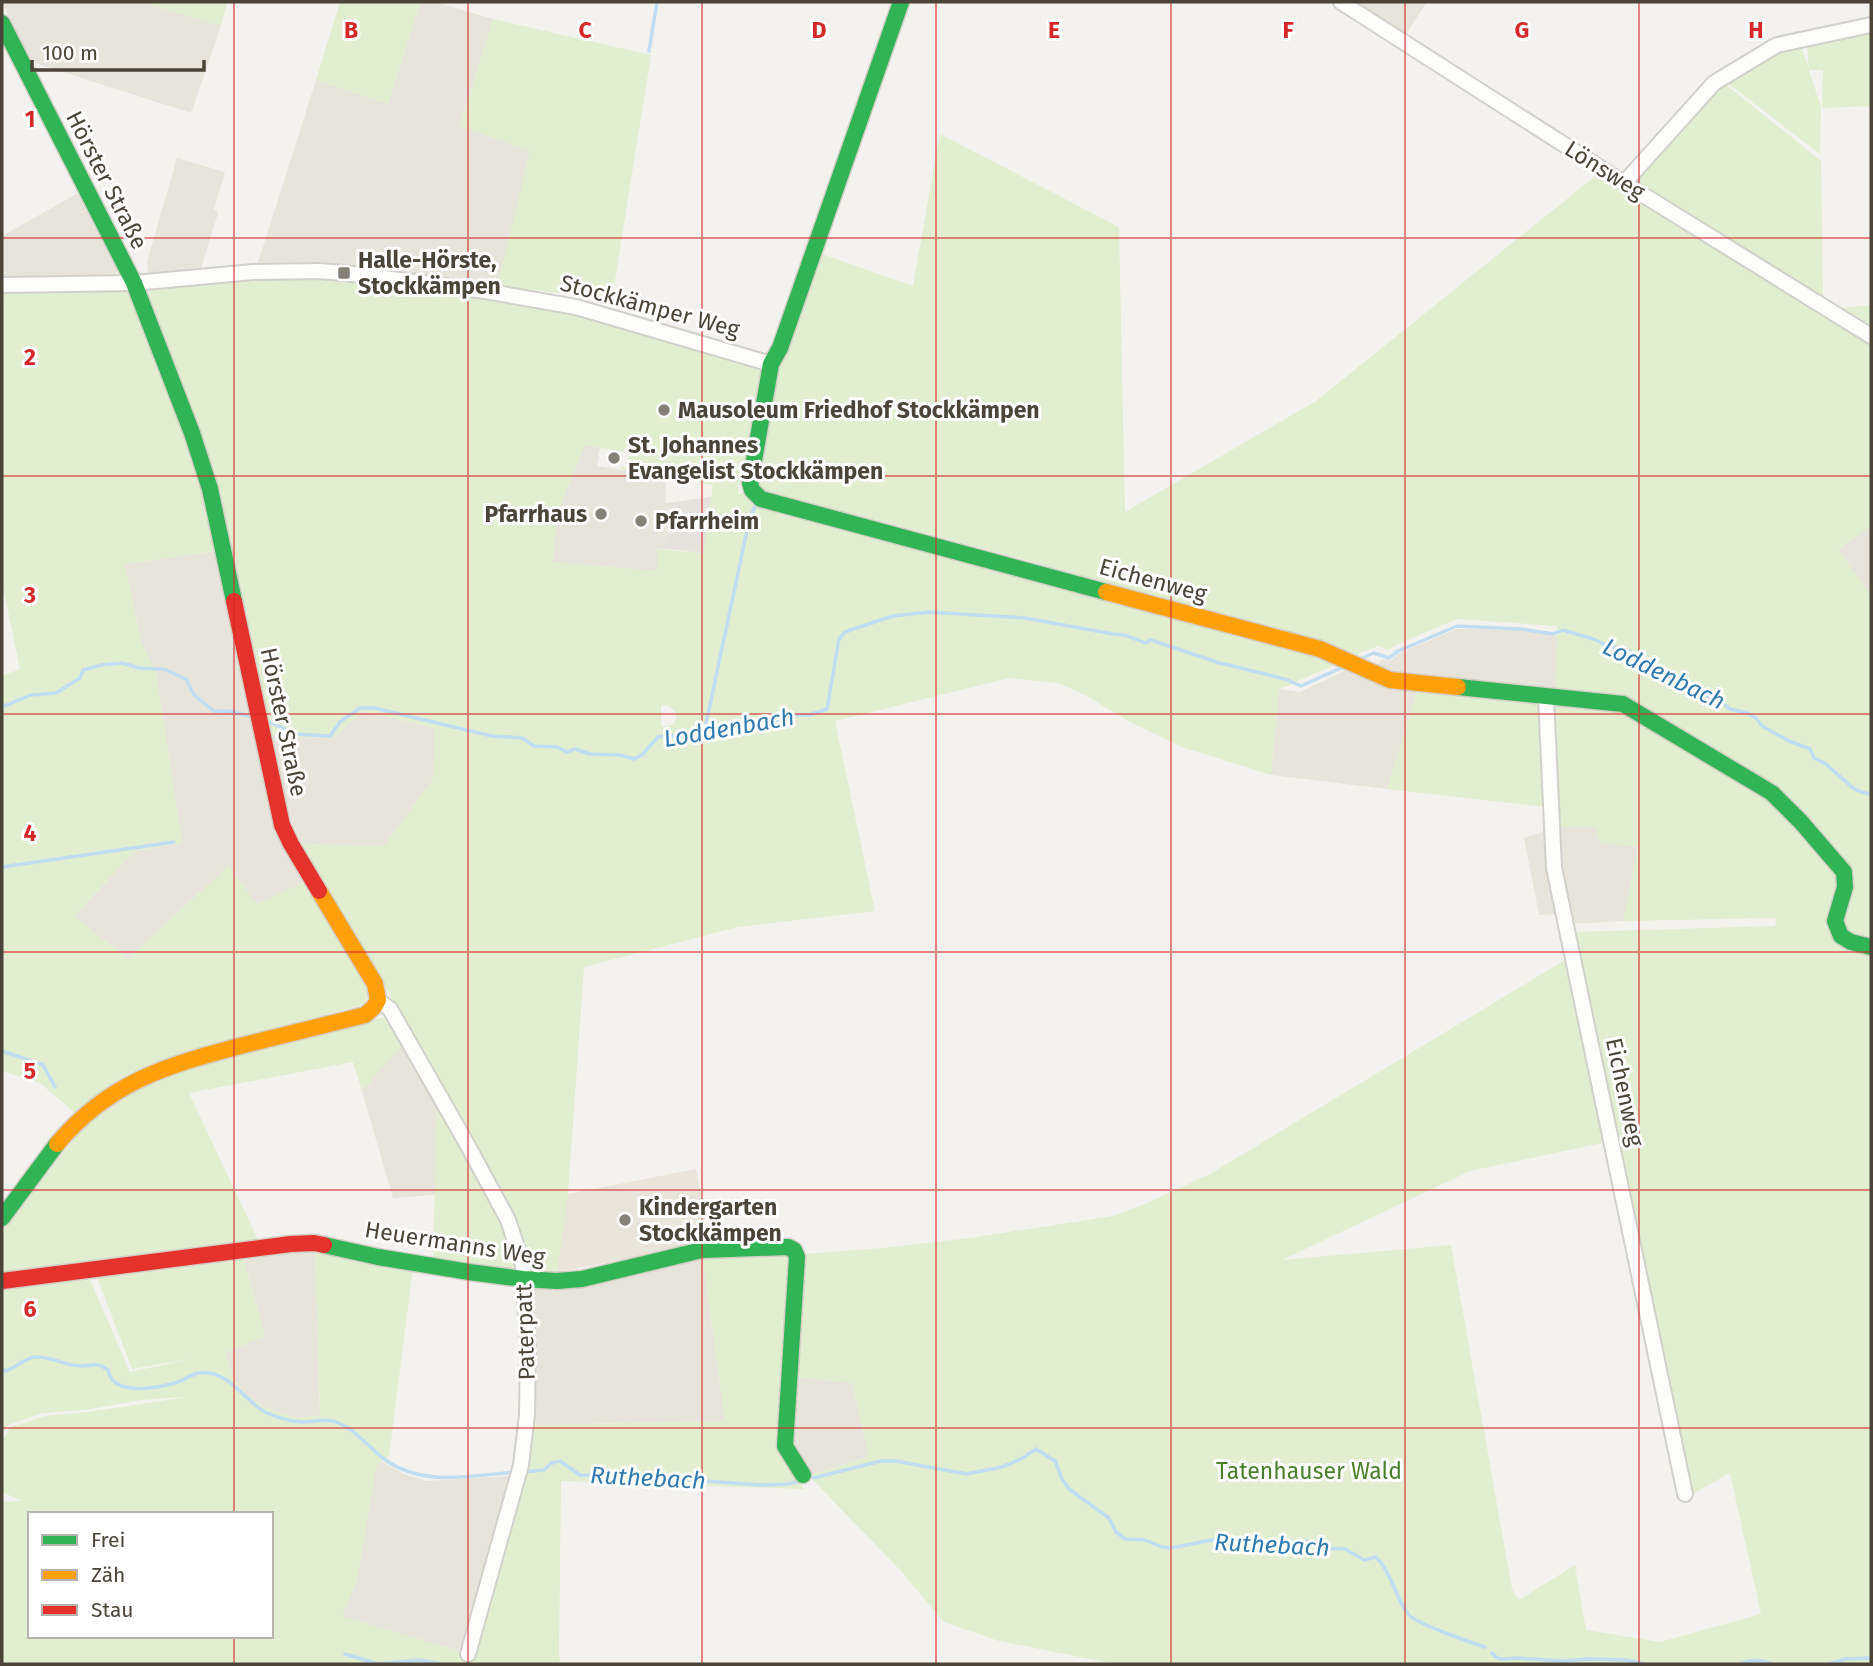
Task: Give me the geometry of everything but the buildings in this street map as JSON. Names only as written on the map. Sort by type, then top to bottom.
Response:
[{"type":"street","points":[[771,364],[780,348],[901,2]]},
{"type":"street","name":"Lönsweg","points":[[1341,2],[1624,183],[1871,336]]},
{"type":"street","name":"Hörster Straße","points":[[2,23],[134,283],[192,433],[210,489],[282,825],[375,984],[378,1000]]},
{"type":"street","points":[[1624,183],[1714,83],[1777,45],[1864,27]]},
{"type":"street","name":"Stockkämper Weg","points":[[2,285],[134,283],[253,272],[319,271],[485,291],[576,307],[771,364]]},
{"type":"street","name":"Eichenweg","points":[[771,364],[750,483],[755,495],[761,499],[1320,649],[1390,680],[1622,704],[1772,793],[1844,872],[1845,887],[1835,921],[1841,936],[1851,942],[1871,947]]},
{"type":"street","name":"Eichenweg","points":[[1546,697],[1554,868],[1685,1494]]},
{"type":"street","points":[[2,1218],[60,1141],[102,1101],[131,1082],[184,1061],[365,1015],[378,1000]]},
{"type":"street","name":"Paterpatt","points":[[378,1000],[390,1009],[467,1144],[508,1220],[521,1258],[528,1347],[527,1415],[521,1465],[468,1654]]},
{"type":"street","name":"Heuermanns Weg","points":[[2,1281],[246,1249],[314,1243],[378,1257],[523,1279],[557,1281],[582,1279],[702,1250],[788,1247],[794,1250],[797,1257],[785,1446],[803,1475]]},
{"type":"shaded area","points":[[2,2],[142,2],[221,26],[191,113],[32,62]]},
{"type":"shaded area","points":[[420,2],[435,2],[493,19],[460,126],[531,151],[497,286],[319,265],[257,266],[316,80],[388,104]]},
{"type":"shaded area","points":[[1355,2],[1427,2],[1406,34]]},
{"type":"shaded area","points":[[177,158],[225,172],[214,209],[218,213],[200,271],[148,274],[147,262]]},
{"type":"shaded area","points":[[80,192],[118,268],[115,277],[2,281],[2,236]]},
{"type":"shaded area","points":[[585,445],[600,448],[597,466],[665,472],[667,549],[657,549],[657,571],[552,562],[557,513]]},
{"type":"shaded area","points":[[711,497],[703,553],[667,549],[666,503]]},
{"type":"shaded area","points":[[1871,526],[1871,597],[1838,549]]},
{"type":"shaded area","points":[[216,551],[305,882],[257,905],[227,867],[128,959],[74,916],[135,851],[182,843],[156,673],[141,642],[125,564]]},
{"type":"shaded area","points":[[1457,629],[1520,630],[1557,636],[1556,692],[1421,679],[1375,668],[1382,659],[1390,661],[1401,652]]},
{"type":"shaded area","points":[[1350,668],[1418,689],[1387,789],[1271,775],[1279,689],[1300,692]]},
{"type":"shaded area","points":[[363,711],[435,728],[433,779],[384,846],[302,844],[292,823],[269,736],[333,738]]},
{"type":"shaded area","points":[[1557,827],[1594,827],[1602,842],[1639,847],[1623,921],[1572,924],[1570,913],[1539,915],[1524,838]]},
{"type":"shaded area","points":[[403,1044],[437,1103],[436,1195],[393,1198],[362,1091]]},
{"type":"shaded area","name":"Kindergarten Stockkämpen","points":[[696,1169],[710,1243],[557,1272],[547,1198]]},
{"type":"shaded area","points":[[315,1249],[320,1416],[296,1418],[269,1409],[252,1399],[235,1383],[225,1353],[265,1336],[244,1260]]},
{"type":"shaded area","points":[[702,1253],[725,1421],[531,1425],[532,1289]]},
{"type":"shaded area","points":[[796,1377],[852,1383],[869,1456],[809,1476],[792,1443]]},
{"type":"shaded area","points":[[381,1461],[404,1474],[426,1481],[515,1476],[459,1651],[341,1616],[357,1580],[376,1467]]},
{"type":"green space","points":[[142,2],[227,2],[221,26]]},
{"type":"green space","points":[[340,2],[420,2],[388,104],[316,80]]},
{"type":"green space","points":[[493,19],[651,55],[612,299],[497,286],[530,151],[460,126]]},
{"type":"green space","points":[[1871,30],[1871,106],[1822,108],[1823,70],[1809,70],[1821,107],[1820,154],[1726,82],[1777,49],[1800,43],[1809,69],[1807,45]]},
{"type":"green space","points":[[1723,82],[1821,161],[1823,296],[1632,179]]},
{"type":"green space","name":"Tatenhauser Wald","points":[[940,134],[1119,227],[1125,512],[1316,401],[1598,174],[1871,343],[1871,526],[1838,549],[1871,597],[1871,1664],[1115,1664],[999,1641],[944,1622],[901,1571],[809,1476],[869,1456],[852,1383],[796,1377],[804,1254],[970,1238],[1113,1216],[1145,1204],[1210,1174],[1570,957],[1607,1142],[1470,1171],[1282,1260],[1451,1245],[1512,1589],[1519,1600],[1575,1565],[1586,1630],[1660,1642],[1761,1614],[1730,1473],[1692,1494],[1576,932],[1775,926],[1777,918],[1623,921],[1638,847],[1601,843],[1594,827],[1557,827],[1557,626],[1457,619],[1388,650],[1378,646],[1350,657],[1040,564],[877,520],[774,497],[761,488],[757,476],[779,368],[819,253],[913,286]]},
{"type":"green space","points":[[320,276],[571,311],[755,365],[762,371],[741,483],[738,485],[739,494],[744,493],[1340,663],[1279,689],[1271,775],[1182,747],[1058,683],[1009,678],[835,721],[875,911],[738,927],[584,967],[568,1194],[557,1272],[533,1274],[433,1260],[437,1103],[403,1045],[362,1091],[353,1062],[189,1093],[259,1242],[2,1274],[2,1232],[86,1125],[107,1106],[136,1087],[186,1068],[385,1017],[394,1002],[302,844],[384,846],[433,779],[435,728],[363,711],[333,738],[269,736],[148,294],[152,290],[253,277]],"holes":[[[585,445],[624,452],[624,448],[629,446],[632,456],[628,457],[629,464],[621,466],[621,469],[650,470],[697,478],[699,483],[713,485],[702,553],[657,549],[657,571],[553,562],[557,513]],[[661,705],[669,706],[675,711],[676,718],[671,725],[661,726]]]},
{"type":"green space","points":[[129,290],[183,432],[202,490],[216,551],[125,564],[141,642],[156,672],[182,843],[135,851],[74,916],[128,959],[228,866],[257,904],[305,882],[369,991],[365,1003],[358,1006],[150,1064],[125,1075],[75,1113],[40,1083],[2,1071],[2,676],[20,669],[2,582],[2,304],[4,293]]},
{"type":"green space","points":[[1871,305],[1871,325],[1843,308]]},
{"type":"green space","points":[[1418,689],[1532,699],[1540,710],[1545,807],[1387,789]]},
{"type":"green space","points":[[315,1249],[413,1268],[389,1456],[376,1468],[357,1580],[342,1616],[472,1657],[527,1477],[531,1425],[725,1421],[702,1253],[786,1252],[793,1260],[786,1462],[804,1489],[561,1481],[561,1664],[2,1664],[2,1502],[22,1501],[2,1492],[2,1441],[11,1427],[45,1416],[187,1397],[43,1413],[8,1425],[2,1435],[2,1285],[90,1280],[130,1372],[196,1358],[132,1369],[95,1272],[239,1254],[244,1260],[265,1336],[225,1353],[235,1383],[252,1399],[269,1409],[296,1418],[320,1415]]},
{"type":"waterway","points":[[649,51],[657,2]]},
{"type":"waterway","points":[[704,733],[749,521],[756,504]]},
{"type":"waterway","name":"Loddenbach","points":[[269,722],[296,734],[330,736],[340,722],[360,708],[374,708],[492,736],[522,738],[534,746],[557,747],[567,752],[575,749],[590,754],[619,755],[634,759],[642,755],[658,737],[753,729],[796,715],[809,715],[827,709],[839,639],[845,632],[893,616],[929,612],[1025,618],[1125,635],[1145,643],[1151,640],[1301,686],[1343,667]]},
{"type":"waterway","name":"Loddenbach","points":[[1362,658],[1374,653],[1389,658],[1398,651],[1457,626],[1521,629],[1553,634],[1563,630],[1607,646],[1625,649],[1698,687],[1708,698],[1721,702],[1730,709],[1747,713],[1756,718],[1762,726],[1810,749],[1814,758],[1826,764],[1854,789],[1871,795]]},
{"type":"waterway","name":"Loddenbach","points":[[2,707],[31,695],[56,693],[80,678],[83,670],[122,663],[139,668],[163,669],[186,679],[194,695],[214,711],[229,711],[252,717]]},
{"type":"waterway","points":[[2,867],[174,842]]},
{"type":"waterway","points":[[2,1051],[43,1065],[55,1087]]},
{"type":"waterway","name":"Ruthebach","points":[[2,1368],[9,1370],[35,1357],[75,1366],[97,1365],[108,1370],[111,1379],[118,1384],[137,1388],[170,1384],[198,1373],[212,1374],[228,1381],[258,1408],[273,1416],[305,1422],[329,1420],[341,1424],[384,1459],[414,1473],[447,1478],[514,1472]]},
{"type":"waterway","name":"Ruthebach","points":[[813,1478],[881,1461],[967,1474],[1002,1467],[1036,1449],[1055,1461],[1069,1489],[1109,1518],[1116,1532],[1125,1539],[1145,1540],[1171,1548],[1222,1538],[1257,1548],[1308,1541],[1324,1548],[1345,1549],[1364,1560],[1376,1557],[1413,1619],[1485,1647]]},
{"type":"waterway","name":"Ruthebach","points":[[522,1472],[544,1470],[552,1463],[560,1461],[580,1475],[760,1485],[800,1481]]},
{"type":"waterway","name":"Ruthebach","points":[[1492,1653],[1501,1659],[1626,1660],[1645,1664]]},
{"type":"waterway","points":[[345,1654],[378,1664],[419,1660],[442,1664]]},
{"type":"waterway","name":"Ruthebach","points":[[1829,1664],[1845,1659],[1871,1658]]},
{"type":"waterway","name":"Ruthebach","points":[[1739,1664],[1756,1660],[1773,1664]]},
{"type":"traffic: fast","points":[[901,2],[780,348],[771,364],[750,483],[752,490],[761,499],[1106,592]]},
{"type":"traffic: fast","points":[[2,23],[134,283],[192,433],[210,489],[234,601]]},
{"type":"traffic: fast","points":[[1458,687],[1623,704],[1772,793],[1844,872],[1845,887],[1835,921],[1841,936],[1851,942],[1871,947]]},
{"type":"traffic: fast","points":[[2,1218],[57,1144]]},
{"type":"traffic: fast","points":[[324,1245],[469,1272],[557,1281],[582,1279],[702,1250],[788,1247],[794,1250],[797,1257],[785,1446],[803,1475]]},
{"type":"traffic: slow","points":[[1106,592],[1320,649],[1390,680],[1458,687]]},
{"type":"traffic: slow","points":[[57,1144],[77,1122],[98,1105],[142,1078],[216,1052],[365,1015],[374,1007],[378,1000],[375,984],[319,891]]},
{"type":"traffic: jam","points":[[234,601],[282,825],[319,891]]},
{"type":"traffic: jam","points":[[2,1281],[291,1244],[324,1245]]},
{"type":"place","name":"Halle-Hörste, Stockkämpen","points":[[344,273]]},
{"type":"place","name":"Mausoleum Friedhof Stockkämpen","points":[[664,410]]},
{"type":"place","name":"St. Johannes Evangelist Stockkämpen","points":[[614,458]]},
{"type":"place","name":"Pfarrhaus","points":[[601,514]]},
{"type":"place","name":"Pfarrheim","points":[[641,521]]},
{"type":"place","name":"Kindergarten Stockkämpen","points":[[625,1220]]}]
